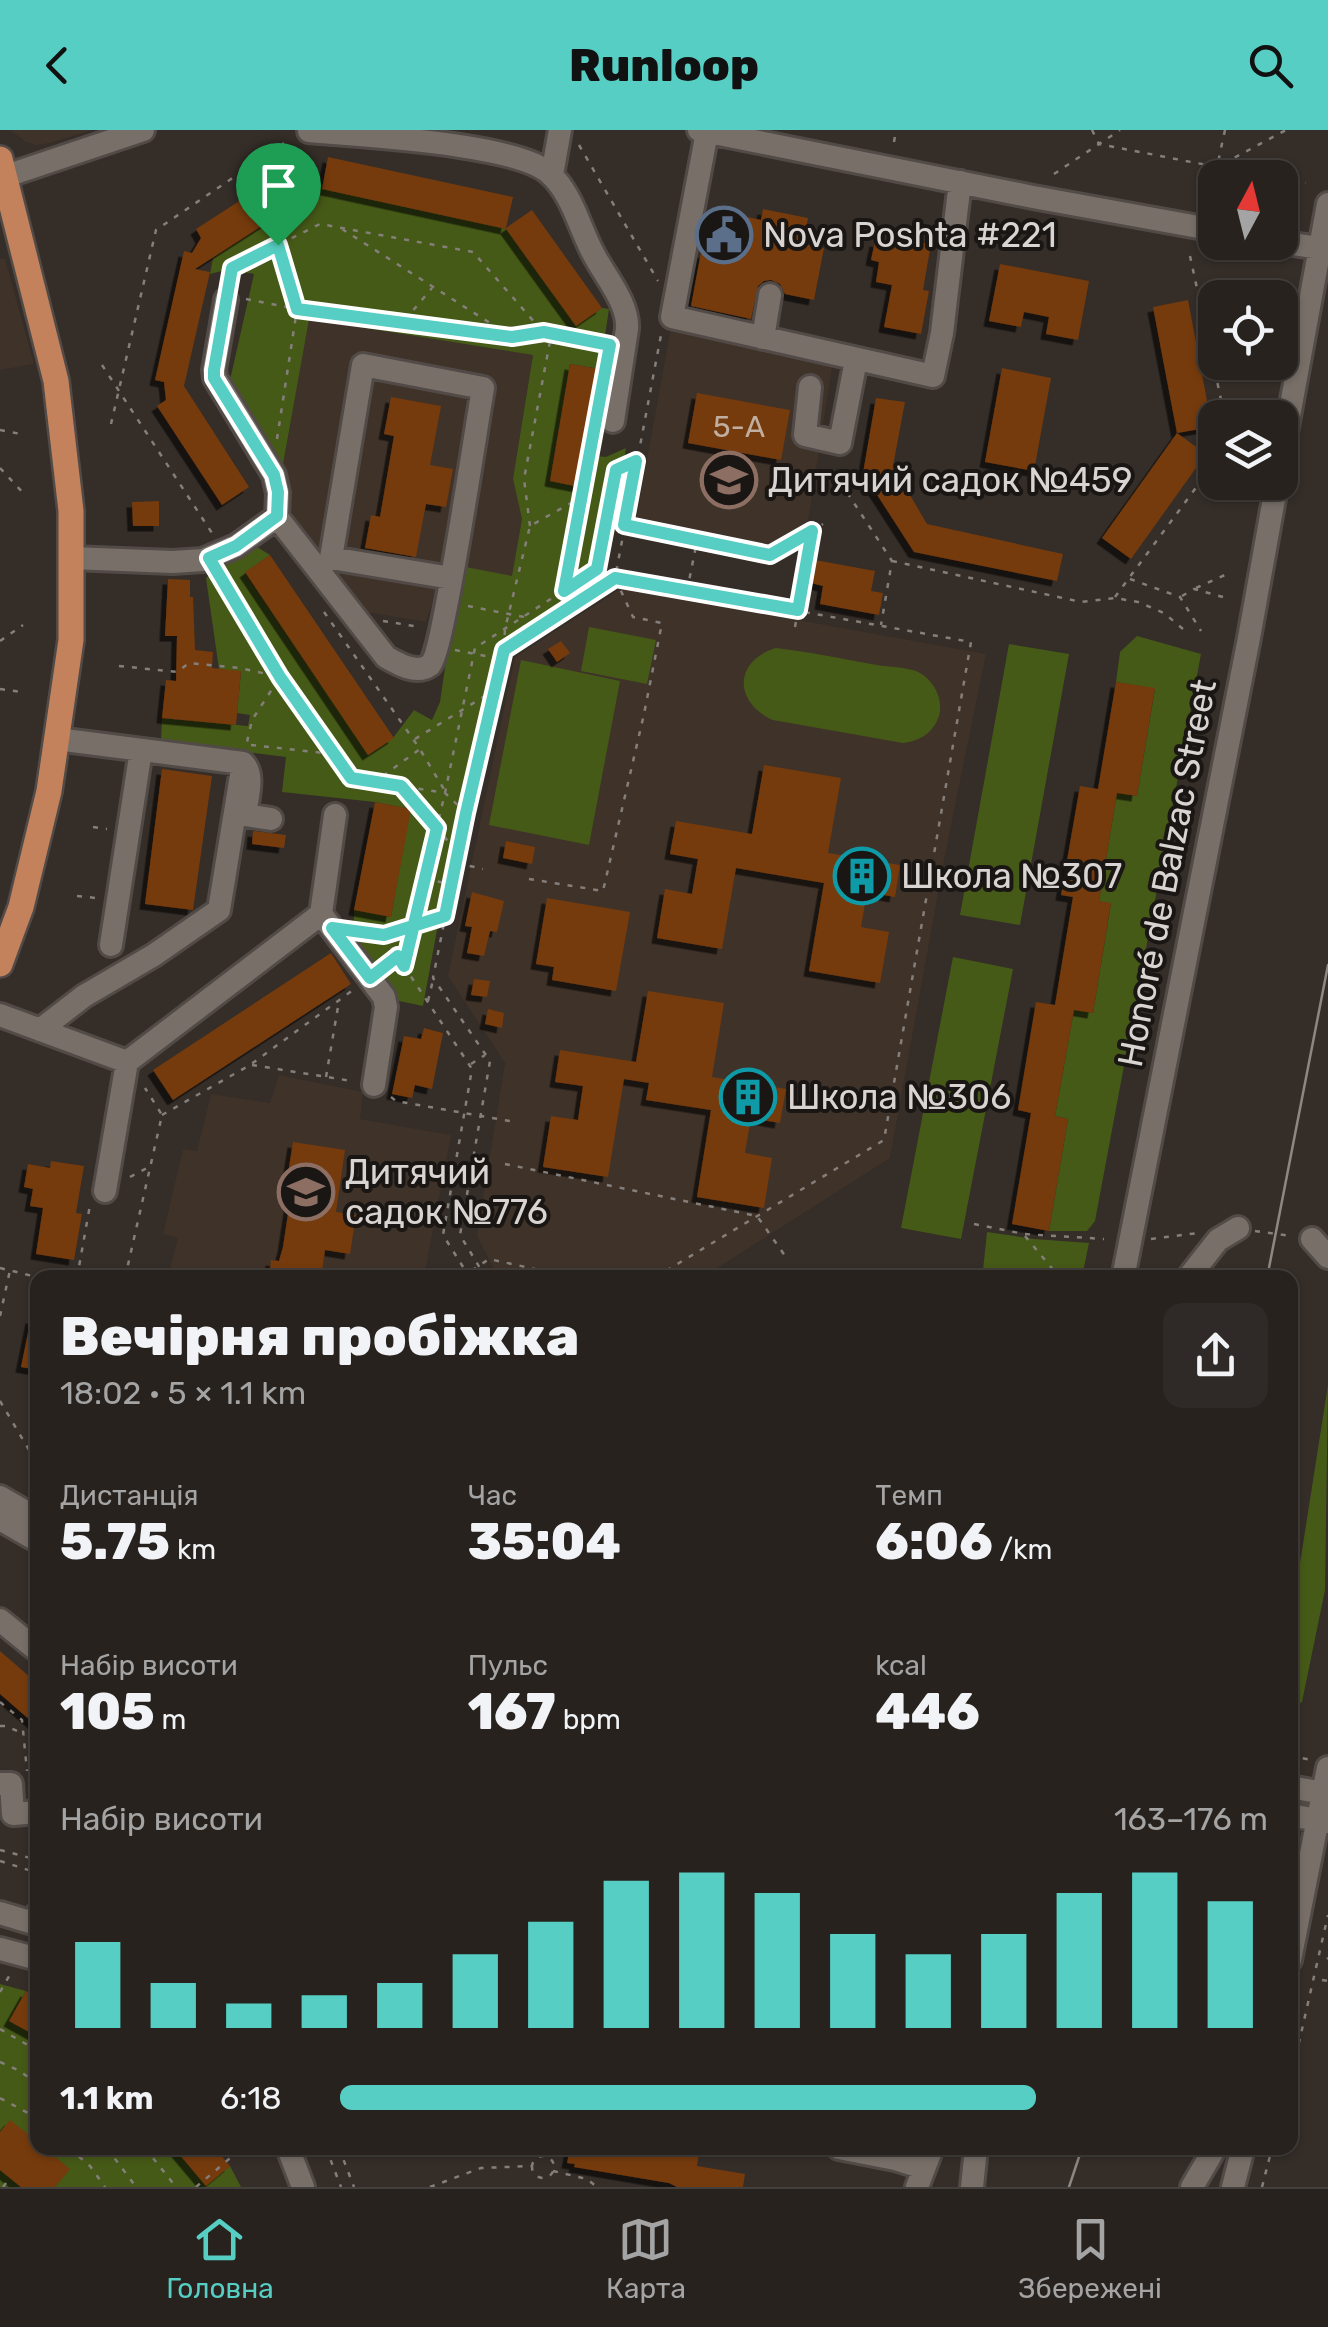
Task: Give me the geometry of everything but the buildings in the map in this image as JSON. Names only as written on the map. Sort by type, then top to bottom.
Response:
[{"type":"main road","points":[[0,964],[21,907],[49,791],[71,640],[71,512],[56,381],[3,168]]},
{"type":"street","points":[[3,168],[143,130]]},
{"type":"street","points":[[552,175],[560,130]]},
{"type":"street","points":[[309,131],[481,149],[526,160],[552,175],[628,321],[604,421]]},
{"type":"street","points":[[960,182],[942,333],[932,376],[672,317],[703,131],[1198,227]]},
{"type":"street","points":[[1291,400],[1327,212]]},
{"type":"street","points":[[1298,245],[1318,248]]},
{"type":"street","points":[[763,338],[770,295]]},
{"type":"street","points":[[227,298],[214,378],[272,471],[277,486],[277,516],[386,657],[401,666],[417,670],[429,666],[436,654],[451,578],[483,388],[363,365],[331,558],[451,578]]},
{"type":"street","points":[[810,387],[805,435],[840,442],[856,360]]},
{"type":"street","name":"Honoré de Balzac Street","points":[[1125,1270],[1274,500]]},
{"type":"street","points":[[71,558],[173,562],[216,555],[236,546],[277,516]]},
{"type":"street","points":[[56,739],[141,750],[245,754]]},
{"type":"street","points":[[111,945],[141,750]]},
{"type":"street","points":[[245,754],[250,775],[245,815],[271,819]]},
{"type":"street","points":[[40,1030],[84,996],[154,955],[219,910],[245,754]]},
{"type":"street","points":[[335,816],[326,921],[384,997],[386,1007],[374,1085]]},
{"type":"street","points":[[102,1187],[127,1062],[326,921]]},
{"type":"street","points":[[0,1015],[127,1062]]},
{"type":"street","points":[[1194,1270],[1218,1240],[1238,1228]]},
{"type":"street","points":[[0,1497],[30,1514]]},
{"type":"street","points":[[0,1519],[30,1536]]},
{"type":"street","points":[[0,1620],[30,1644]]},
{"type":"street","points":[[1298,1926],[1323,1821],[1328,1768]]},
{"type":"street","points":[[0,1784],[11,1784],[14,1814],[30,1813]]},
{"type":"street","points":[[1298,1789],[1325,1794]]},
{"type":"street","points":[[1298,1816],[1323,1821]]},
{"type":"street","points":[[0,1913],[30,1922]]},
{"type":"street","points":[[0,1949],[30,1957]]},
{"type":"street","points":[[291,2155],[303,2187]]},
{"type":"street","points":[[875,2155],[924,2168]]},
{"type":"street","points":[[972,2187],[975,2155]]},
{"type":"street","points":[[1192,2187],[1211,2155]]},
{"type":"street","points":[[1232,2187],[1241,2155]]},
{"type":"path","points":[[894,142],[896,130]]},
{"type":"path","points":[[1092,130],[1099,144]]},
{"type":"path","points":[[1054,174],[1120,130]]},
{"type":"path","points":[[1219,160],[1225,130]]},
{"type":"path","points":[[1232,160],[1286,130]]},
{"type":"path","points":[[110,424],[156,230],[284,143]]},
{"type":"path","points":[[1099,144],[1198,164]]},
{"type":"path","points":[[580,147],[658,281]]},
{"type":"path","points":[[1298,182],[1306,184]]},
{"type":"path","points":[[544,332],[473,252],[320,224],[232,268],[227,298],[512,337],[544,332],[624,348]]},
{"type":"path","points":[[340,228],[512,337]]},
{"type":"path","points":[[272,471],[297,309],[278,245]]},
{"type":"path","points":[[1190,256],[1221,400]]},
{"type":"path","points":[[403,322],[433,286]]},
{"type":"path","points":[[428,1002],[504,650],[504,629],[530,526],[524,479],[551,334]]},
{"type":"path","points":[[529,879],[603,890],[662,622],[633,617],[615,578],[661,334]]},
{"type":"path","points":[[102,365],[216,555],[280,677],[351,778],[445,792]]},
{"type":"path","points":[[559,615],[582,497],[604,421]]},
{"type":"path","points":[[0,430],[21,434]]},
{"type":"path","points":[[404,966],[475,648],[597,569],[616,470],[636,461]]},
{"type":"path","points":[[0,468],[26,496]]},
{"type":"path","points":[[833,472],[892,561],[881,625]]},
{"type":"path","points":[[1114,598],[1198,485]]},
{"type":"path","points":[[530,526],[582,497]]},
{"type":"path","points":[[624,525],[770,555],[823,524]]},
{"type":"path","points":[[795,627],[812,531]]},
{"type":"path","points":[[687,591],[697,540]]},
{"type":"path","points":[[892,561],[1081,602],[1114,598],[1138,602],[1164,613],[1183,628]]},
{"type":"path","points":[[1180,597],[1227,574]]},
{"type":"path","points":[[504,650],[615,578],[971,642],[884,1140],[667,1270]]},
{"type":"path","points":[[1128,578],[1180,597],[1201,631]]},
{"type":"path","points":[[1194,588],[1222,597]]},
{"type":"path","points":[[446,602],[524,616]]},
{"type":"path","points":[[324,612],[414,740],[445,792],[466,813]]},
{"type":"path","points":[[354,616],[439,639],[474,654],[502,659]]},
{"type":"path","points":[[524,616],[524,638]]},
{"type":"path","points":[[0,641],[22,625]]},
{"type":"path","points":[[119,666],[178,672],[189,663],[280,677]]},
{"type":"path","points":[[245,754],[252,720],[280,677]]},
{"type":"path","points":[[0,689],[20,692]]},
{"type":"path","points":[[414,740],[495,690]]},
{"type":"path","points":[[374,782],[420,749]]},
{"type":"path","points":[[401,786],[458,854]]},
{"type":"path","points":[[456,863],[483,869]]},
{"type":"path","points":[[425,879],[452,885]]},
{"type":"path","points":[[326,921],[384,935],[445,916]]},
{"type":"path","points":[[384,935],[472,1068],[443,1235],[465,1270]]},
{"type":"path","points":[[162,1114],[250,1064],[398,956]]},
{"type":"path","points":[[433,978],[490,1061],[460,1236],[481,1270]]},
{"type":"path","points":[[326,1077],[340,1000]]},
{"type":"path","points":[[469,1065],[486,1055]]},
{"type":"path","points":[[127,1062],[162,1114],[127,1270]]},
{"type":"path","points":[[505,1164],[757,1216],[788,1260]]},
{"type":"path","points":[[78,1270],[102,1187],[133,1177],[150,1166]]},
{"type":"path","points":[[974,1224],[1024,1234],[1104,1240]]},
{"type":"path","points":[[1238,1228],[1320,1248]]},
{"type":"path","points":[[1146,1240],[1202,1233]]},
{"type":"path","points":[[1024,1234],[1053,1270]]},
{"type":"path","points":[[474,1270],[489,1259],[539,1270]]},
{"type":"path","points":[[0,1268],[30,1275]]},
{"type":"path","points":[[0,1316],[10,1270]]},
{"type":"path","points":[[0,1401],[30,1452]]},
{"type":"path","points":[[0,1702],[22,1720],[28,1773]]},
{"type":"path","points":[[0,1726],[23,1734]]},
{"type":"path","points":[[0,1850],[30,1858]]},
{"type":"path","points":[[0,1861],[30,1870]]},
{"type":"path","points":[[1298,2047],[1328,1915]]},
{"type":"path","points":[[0,2029],[30,2046]]},
{"type":"path","points":[[0,2062],[30,2079]]},
{"type":"path","points":[[0,2098],[30,2115]]},
{"type":"path","points":[[77,2155],[105,2187]]},
{"type":"path","points":[[112,2155],[136,2187]]},
{"type":"path","points":[[150,2155],[176,2187]]},
{"type":"path","points":[[196,2187],[234,2155]]},
{"type":"path","points":[[329,2155],[341,2187]]},
{"type":"path","points":[[342,2155],[354,2187]]},
{"type":"path","points":[[1262,2187],[1270,2155]]},
{"type":"path","points":[[544,2156],[552,2162],[553,2170],[548,2177],[540,2178],[532,2166],[544,2156]]},
{"type":"path","points":[[430,2187],[482,2168],[532,2166]]},
{"type":"path","points":[[553,2170],[597,2187]]},
{"type":"path","points":[[3,2187],[10,2178]]},
{"type":"shaded area","points":[[10,130],[92,130],[36,145]]},
{"type":"shaded area","points":[[0,259],[5,259],[34,364],[0,370]]},
{"type":"shaded area","points":[[308,319],[533,355],[513,479],[522,519],[512,577],[456,592],[438,588],[426,622],[366,612],[322,565],[278,497]]},
{"type":"shaded area","name":"Дитячий садок №459","points":[[671,327],[833,361],[808,521],[760,551],[635,526]]},
{"type":"shaded area","points":[[622,588],[986,654],[890,1158],[714,1270],[494,1270],[477,1236],[505,1063],[448,976],[515,657]]},
{"type":"shaded area","name":"Дитячий садок №776","points":[[279,1075],[363,1092],[360,1119],[451,1135],[425,1270],[170,1270],[178,1238],[163,1234],[183,1149],[197,1151],[211,1094],[270,1103]]},
{"type":"green space","points":[[321,188],[506,229],[576,325],[602,308],[609,309],[600,369],[570,364],[550,481],[580,486],[585,455],[606,457],[626,448],[603,579],[498,648],[464,783],[423,1006],[399,1001],[354,937],[354,910],[391,917],[410,809],[282,792],[286,757],[161,741],[162,718],[248,726],[250,715],[237,713],[241,672],[219,669],[206,578],[254,545],[270,555],[245,573],[368,754],[393,738],[414,710],[432,720],[440,702],[460,566],[512,576],[522,519],[513,479],[533,355],[309,319],[282,470],[228,389],[254,274],[229,269],[210,274],[213,258]]},
{"type":"green space","points":[[589,627],[656,640],[647,684],[581,671]]},
{"type":"green space","points":[[1137,636],[1201,654],[1095,1221],[1087,1231],[1049,1231],[1068,1119],[1055,1116],[1074,1010],[1093,1013],[1111,904],[1099,901],[1117,793],[1137,796],[1155,689],[1116,682],[1120,652]]},
{"type":"green space","points":[[1009,644],[1069,654],[1020,925],[960,915]]},
{"type":"green space","points":[[776,648],[916,671],[932,684],[938,696],[939,716],[925,735],[903,743],[773,720],[751,703],[744,682],[752,662]]},
{"type":"green space","points":[[521,660],[620,681],[589,845],[489,825]]},
{"type":"green space","points":[[953,957],[1013,969],[961,1239],[901,1228]]},
{"type":"green space","points":[[987,1232],[1089,1243],[1083,1270],[983,1270]]},
{"type":"green space","points":[[1328,1385],[1325,1590],[1302,1702],[1298,1704],[1298,1576]]},
{"type":"green space","points":[[0,1984],[26,1991],[9,2021],[30,2033],[30,2155],[180,2155],[206,2185],[230,2166],[241,2187],[0,2187]]},
{"type":"tram line","points":[[1269,1270],[1328,965]]},
{"type":"tram line","points":[[1069,2187],[1080,2155]]},
{"type":"place","name":"Nova Poshta #221","points":[[724,235]]},
{"type":"place","name":"Дитячий садок №459","points":[[729,480]]},
{"type":"place","name":"Школа №307","points":[[862,876]]},
{"type":"place","name":"Школа №306","points":[[748,1097]]},
{"type":"place","name":"Дитячий садок №776","points":[[306,1192]]},
{"type":"route","points":[[278,245],[232,268],[214,370],[214,378],[274,475],[277,516],[236,546],[209,558],[280,677],[351,778],[401,786],[437,828],[425,879],[413,928],[404,966],[398,956],[370,978],[332,928],[384,935],[413,928],[445,916],[504,650],[615,578],[798,610],[812,531],[770,555],[624,525],[636,461],[616,470],[597,569],[564,591],[610,345],[544,332],[512,337],[297,309],[278,245]]}]
